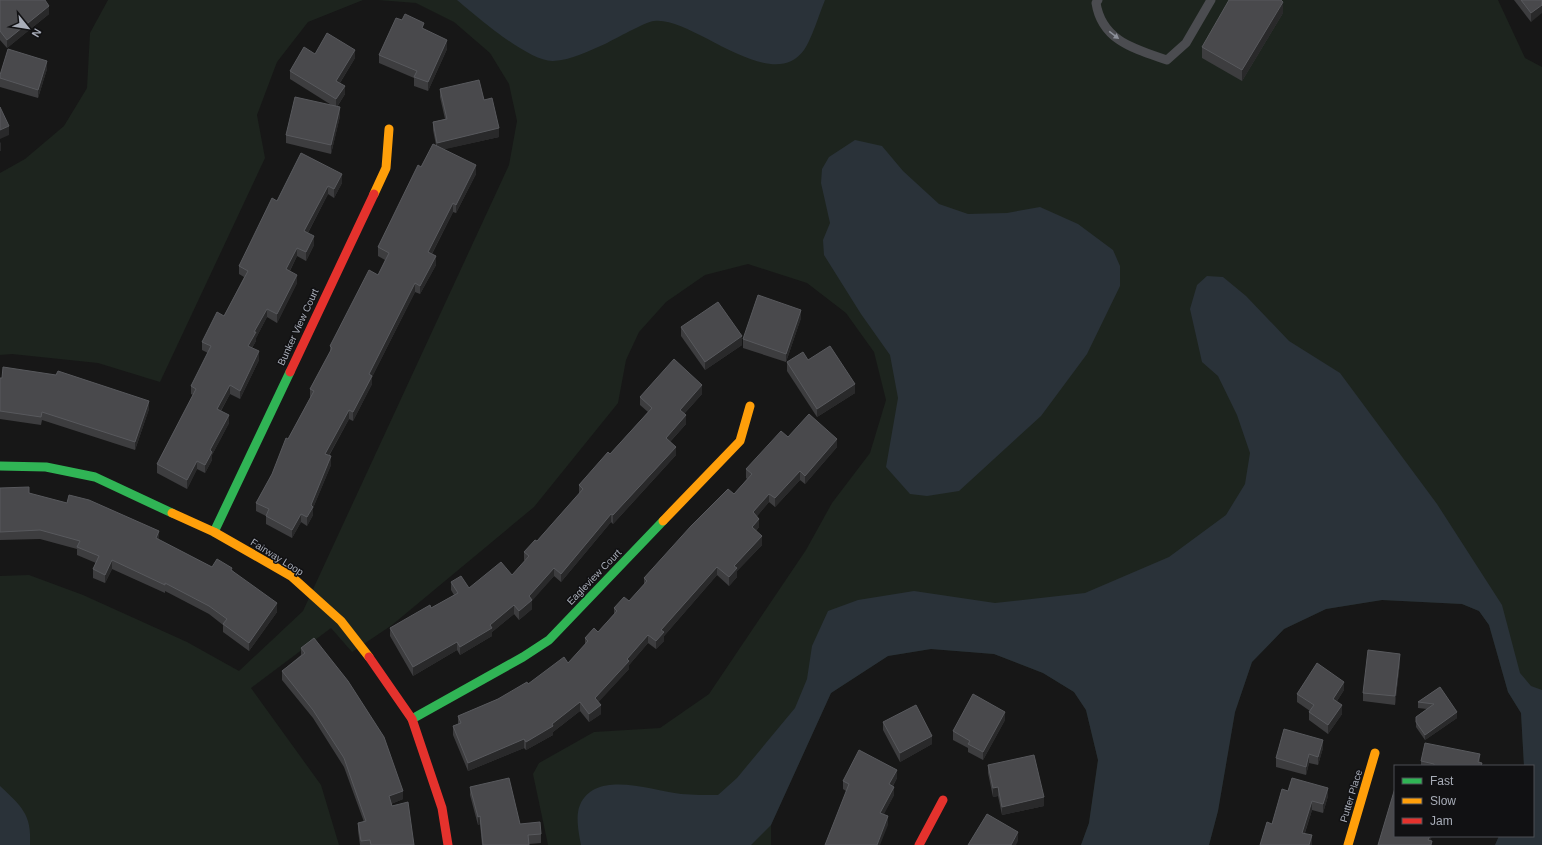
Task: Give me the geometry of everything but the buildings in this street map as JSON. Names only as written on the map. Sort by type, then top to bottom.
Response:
[{"type":"street","name":"Bunker View Court","points":[[214,532],[386,168],[389,129]]},
{"type":"street","name":"Eagleview Court","points":[[412,718],[523,657],[549,640],[740,441],[750,406]]},
{"type":"street","name":"Fairway Loop","points":[[0,466],[46,467],[95,477],[214,532],[291,576],[341,621],[375,665],[412,718],[442,808],[448,845]]},
{"type":"street","name":"Putter Place","points":[[1348,845],[1375,753]]},
{"type":"street","points":[[919,845],[943,800]]},
{"type":"lane","points":[[1097,1],[1098,17],[1111,34],[1137,50],[1167,60],[1186,43],[1211,0]]},
{"type":"shaded area","points":[[108,0],[363,0],[308,22],[277,62],[257,115],[265,158],[160,382],[98,363],[12,354],[0,355],[0,173],[25,159],[64,126],[87,88],[90,33]]},
{"type":"shaded area","points":[[378,0],[1498,0],[1525,58],[1542,67],[1542,845],[1495,845],[1499,837],[1534,837],[1534,765],[1524,765],[1521,713],[1508,692],[1489,625],[1479,611],[1462,604],[1382,600],[1326,609],[1284,629],[1252,662],[1235,712],[1218,811],[1209,845],[1081,845],[1089,823],[1098,760],[1086,710],[1074,692],[1043,673],[994,654],[931,649],[888,656],[831,693],[771,825],[771,845],[548,845],[533,774],[539,763],[594,732],[660,728],[709,694],[806,550],[832,503],[870,453],[886,400],[874,352],[846,313],[807,283],[748,264],[705,275],[666,302],[639,332],[626,360],[618,403],[534,507],[392,625],[352,652],[331,628],[251,688],[321,785],[339,845],[0,845],[0,576],[29,575],[83,595],[187,642],[239,671],[303,611],[509,165],[517,121],[509,84],[490,53],[454,22],[416,3]]},
{"type":"shaded area","points":[[457,0],[825,0],[807,46],[804,50],[790,62],[772,64],[752,59],[730,50],[688,29],[670,22],[654,21],[644,24],[605,44],[573,57],[553,61],[543,59],[531,54],[503,37]]},
{"type":"shaded area","points":[[855,140],[882,146],[903,171],[939,204],[968,214],[1007,213],[1040,207],[1078,224],[1113,250],[1120,266],[1120,286],[1087,354],[1041,416],[959,491],[927,496],[910,494],[886,467],[898,398],[890,355],[861,314],[824,255],[823,240],[830,223],[821,183],[822,169],[829,157]]},
{"type":"shaded area","points":[[1207,276],[1223,277],[1246,296],[1289,341],[1340,373],[1437,504],[1502,605],[1520,673],[1531,686],[1542,690],[1542,845],[1495,845],[1499,837],[1534,837],[1534,765],[1524,765],[1521,713],[1508,692],[1489,625],[1479,611],[1462,604],[1382,600],[1326,609],[1284,629],[1252,662],[1235,712],[1218,811],[1209,845],[1081,845],[1089,823],[1098,760],[1086,710],[1074,692],[1043,673],[994,654],[931,649],[888,656],[831,693],[771,825],[751,845],[581,845],[578,825],[580,805],[588,794],[598,788],[611,785],[626,785],[681,794],[718,795],[737,778],[795,708],[807,679],[812,646],[828,611],[858,600],[914,591],[995,603],[1085,593],[1169,557],[1226,515],[1245,484],[1250,453],[1237,415],[1218,376],[1202,362],[1190,309],[1197,285]]},
{"type":"shaded area","points":[[0,786],[24,811],[29,826],[30,845],[0,845]]},
{"type":"traffic: fast","points":[[214,532],[290,372]]},
{"type":"traffic: fast","points":[[0,466],[46,467],[95,477],[172,513]]},
{"type":"traffic: fast","points":[[412,719],[523,657],[549,640],[663,521]]},
{"type":"traffic: slow","points":[[374,194],[386,168],[389,129]]},
{"type":"traffic: slow","points":[[663,521],[740,441],[750,406]]},
{"type":"traffic: slow","points":[[172,513],[214,532],[291,576],[341,621],[369,657]]},
{"type":"traffic: slow","points":[[1348,845],[1375,753]]},
{"type":"traffic: jam","points":[[290,372],[374,194]]},
{"type":"traffic: jam","points":[[369,657],[412,719],[442,808],[448,845]]},
{"type":"traffic: jam","points":[[919,845],[943,800]]}]
